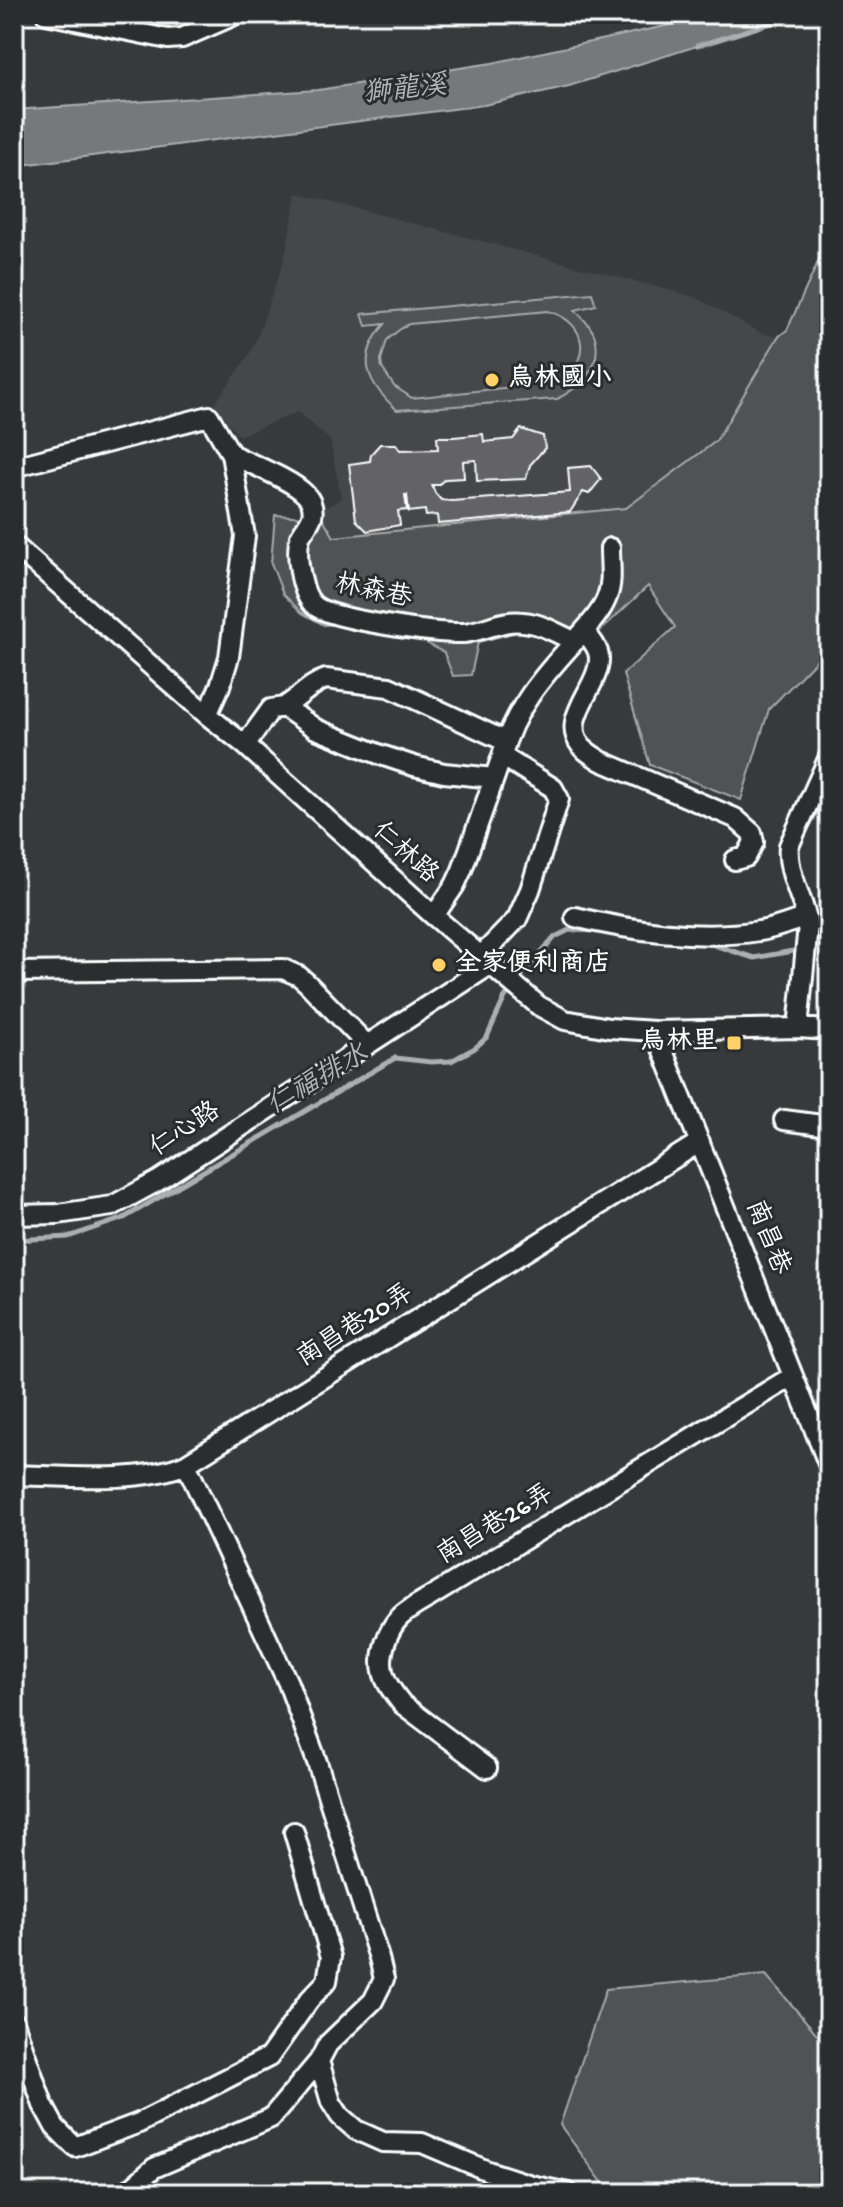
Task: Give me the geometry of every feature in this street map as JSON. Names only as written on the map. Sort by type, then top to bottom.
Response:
[{"type":"street","points":[[46,14],[168,39],[182,38],[237,14]]},
{"type":"street","points":[[14,467],[209,416],[231,454],[245,536],[229,657],[207,715]]},
{"type":"street","name":"林森巷","points":[[231,454],[297,486],[307,496],[312,506],[312,518],[301,536],[298,549],[302,580],[308,598],[317,607],[337,615],[437,633],[468,633],[523,621],[579,636]]},
{"type":"street","name":"仁林路","points":[[14,545],[539,1006],[565,1020],[609,1028],[655,1031],[798,1028],[829,1031]]},
{"type":"street","points":[[434,916],[458,877],[504,748],[532,690],[606,600],[611,581],[610,548]]},
{"type":"street","points":[[579,636],[597,649],[599,659],[595,677],[574,725],[582,748],[601,761],[735,818],[752,833],[754,842],[746,857],[735,860]]},
{"type":"street","points":[[245,745],[271,709],[284,707],[296,700],[317,682],[326,679],[375,685],[389,687],[504,748],[553,788],[559,799],[530,890],[491,966]]},
{"type":"street","points":[[284,707],[316,729],[381,755],[444,773],[494,778]]},
{"type":"street","points":[[798,1028],[808,925],[788,857],[789,846],[829,757]]},
{"type":"street","points":[[575,917],[646,930],[709,935],[760,931],[806,917]]},
{"type":"street","name":"仁心路","points":[[14,1215],[58,1214],[112,1206],[158,1181],[491,966]]},
{"type":"street","points":[[14,972],[283,969],[307,983],[367,1045]]},
{"type":"street","name":"南昌巷","points":[[655,1031],[829,1466]]},
{"type":"street","points":[[784,1120],[829,1126]]},
{"type":"street","name":"南昌巷20弄","points":[[14,1475],[139,1476],[173,1470],[186,1464],[700,1142]]},
{"type":"street","name":"南昌巷26弄","points":[[487,1768],[402,1704],[392,1691],[383,1671],[383,1651],[400,1617],[793,1376]]},
{"type":"street","points":[[125,2193],[154,2168],[271,2118],[319,2061],[328,2044],[373,2001],[384,1979],[317,1762],[288,1683],[186,1464]]},
{"type":"street","points":[[14,2022],[43,2105],[55,2127],[75,2147],[139,2123],[269,2057],[309,2000],[327,1981],[331,1957],[294,1832]]},
{"type":"street","points":[[319,2061],[331,2102],[340,2116],[356,2130],[383,2142],[422,2143],[488,2171],[568,2193]]},
{"type":"shaded area","points":[[110,14],[206,14],[173,27]]},
{"type":"shaded area","name":"烏林國小","points":[[297,193],[695,297],[761,333],[778,337],[716,441],[626,509],[334,537],[319,512],[341,498],[330,440],[298,412],[239,436],[214,405],[249,355],[257,338],[285,257]]},
{"type":"shaded area","points":[[829,238],[829,647],[769,709],[741,800],[650,765],[623,674],[675,627],[648,586],[600,631],[542,626],[478,642],[471,675],[453,676],[444,653],[402,629],[324,625],[302,613],[283,594],[271,563],[275,515],[310,517],[319,512],[334,537],[626,508],[716,441],[778,337],[787,330]]},
{"type":"shaded area","points":[[592,293],[596,305],[575,310],[594,333],[596,357],[582,382],[557,399],[397,410],[378,390],[368,370],[370,348],[385,324],[366,326],[362,314]],"holes":[[[548,311],[561,316],[578,332],[581,353],[570,373],[559,382],[412,398],[394,386],[382,368],[387,340],[409,324]]]},
{"type":"shaded area","points":[[766,1975],[829,2048],[829,2193],[610,2193],[560,2125],[606,1989]]},
{"type":"water","name":"獅龍溪","points":[[711,14],[786,14],[774,22],[569,86],[484,105],[14,166],[14,110],[318,90],[492,63]]},
{"type":"building","points":[[521,429],[543,436],[545,448],[530,465],[526,479],[477,481],[476,460],[463,461],[464,478],[445,479],[438,485],[432,485],[435,493],[441,500],[452,501],[570,492],[568,468],[591,466],[601,479],[589,494],[583,492],[570,512],[438,524],[437,515],[426,516],[425,510],[409,512],[405,495],[407,510],[398,511],[400,525],[367,531],[356,520],[349,464],[370,461],[371,454],[380,444],[396,444],[400,450],[438,449],[437,437],[483,434],[484,442],[513,439]]},
{"type":"waterway","name":"獅龍溪","points":[[697,46],[784,19],[790,14]]},
{"type":"waterway","name":"仁福排水","points":[[805,832],[829,791]]},
{"type":"waterway","name":"仁福排水","points":[[808,894],[820,928],[815,938]]},
{"type":"waterway","name":"仁福排水","points":[[14,1240],[68,1237],[124,1218],[395,1058],[451,1061],[475,1048],[487,1037],[505,997],[555,937],[569,930],[596,931]]},
{"type":"waterway","name":"仁福排水","points":[[705,942],[754,958],[793,951]]},
{"type":"place","name":"烏林國小","points":[[492,380]]},
{"type":"place","name":"全家便利商店","points":[[439,965]]},
{"type":"place","name":"烏林里","points":[[734,1043]]}]
